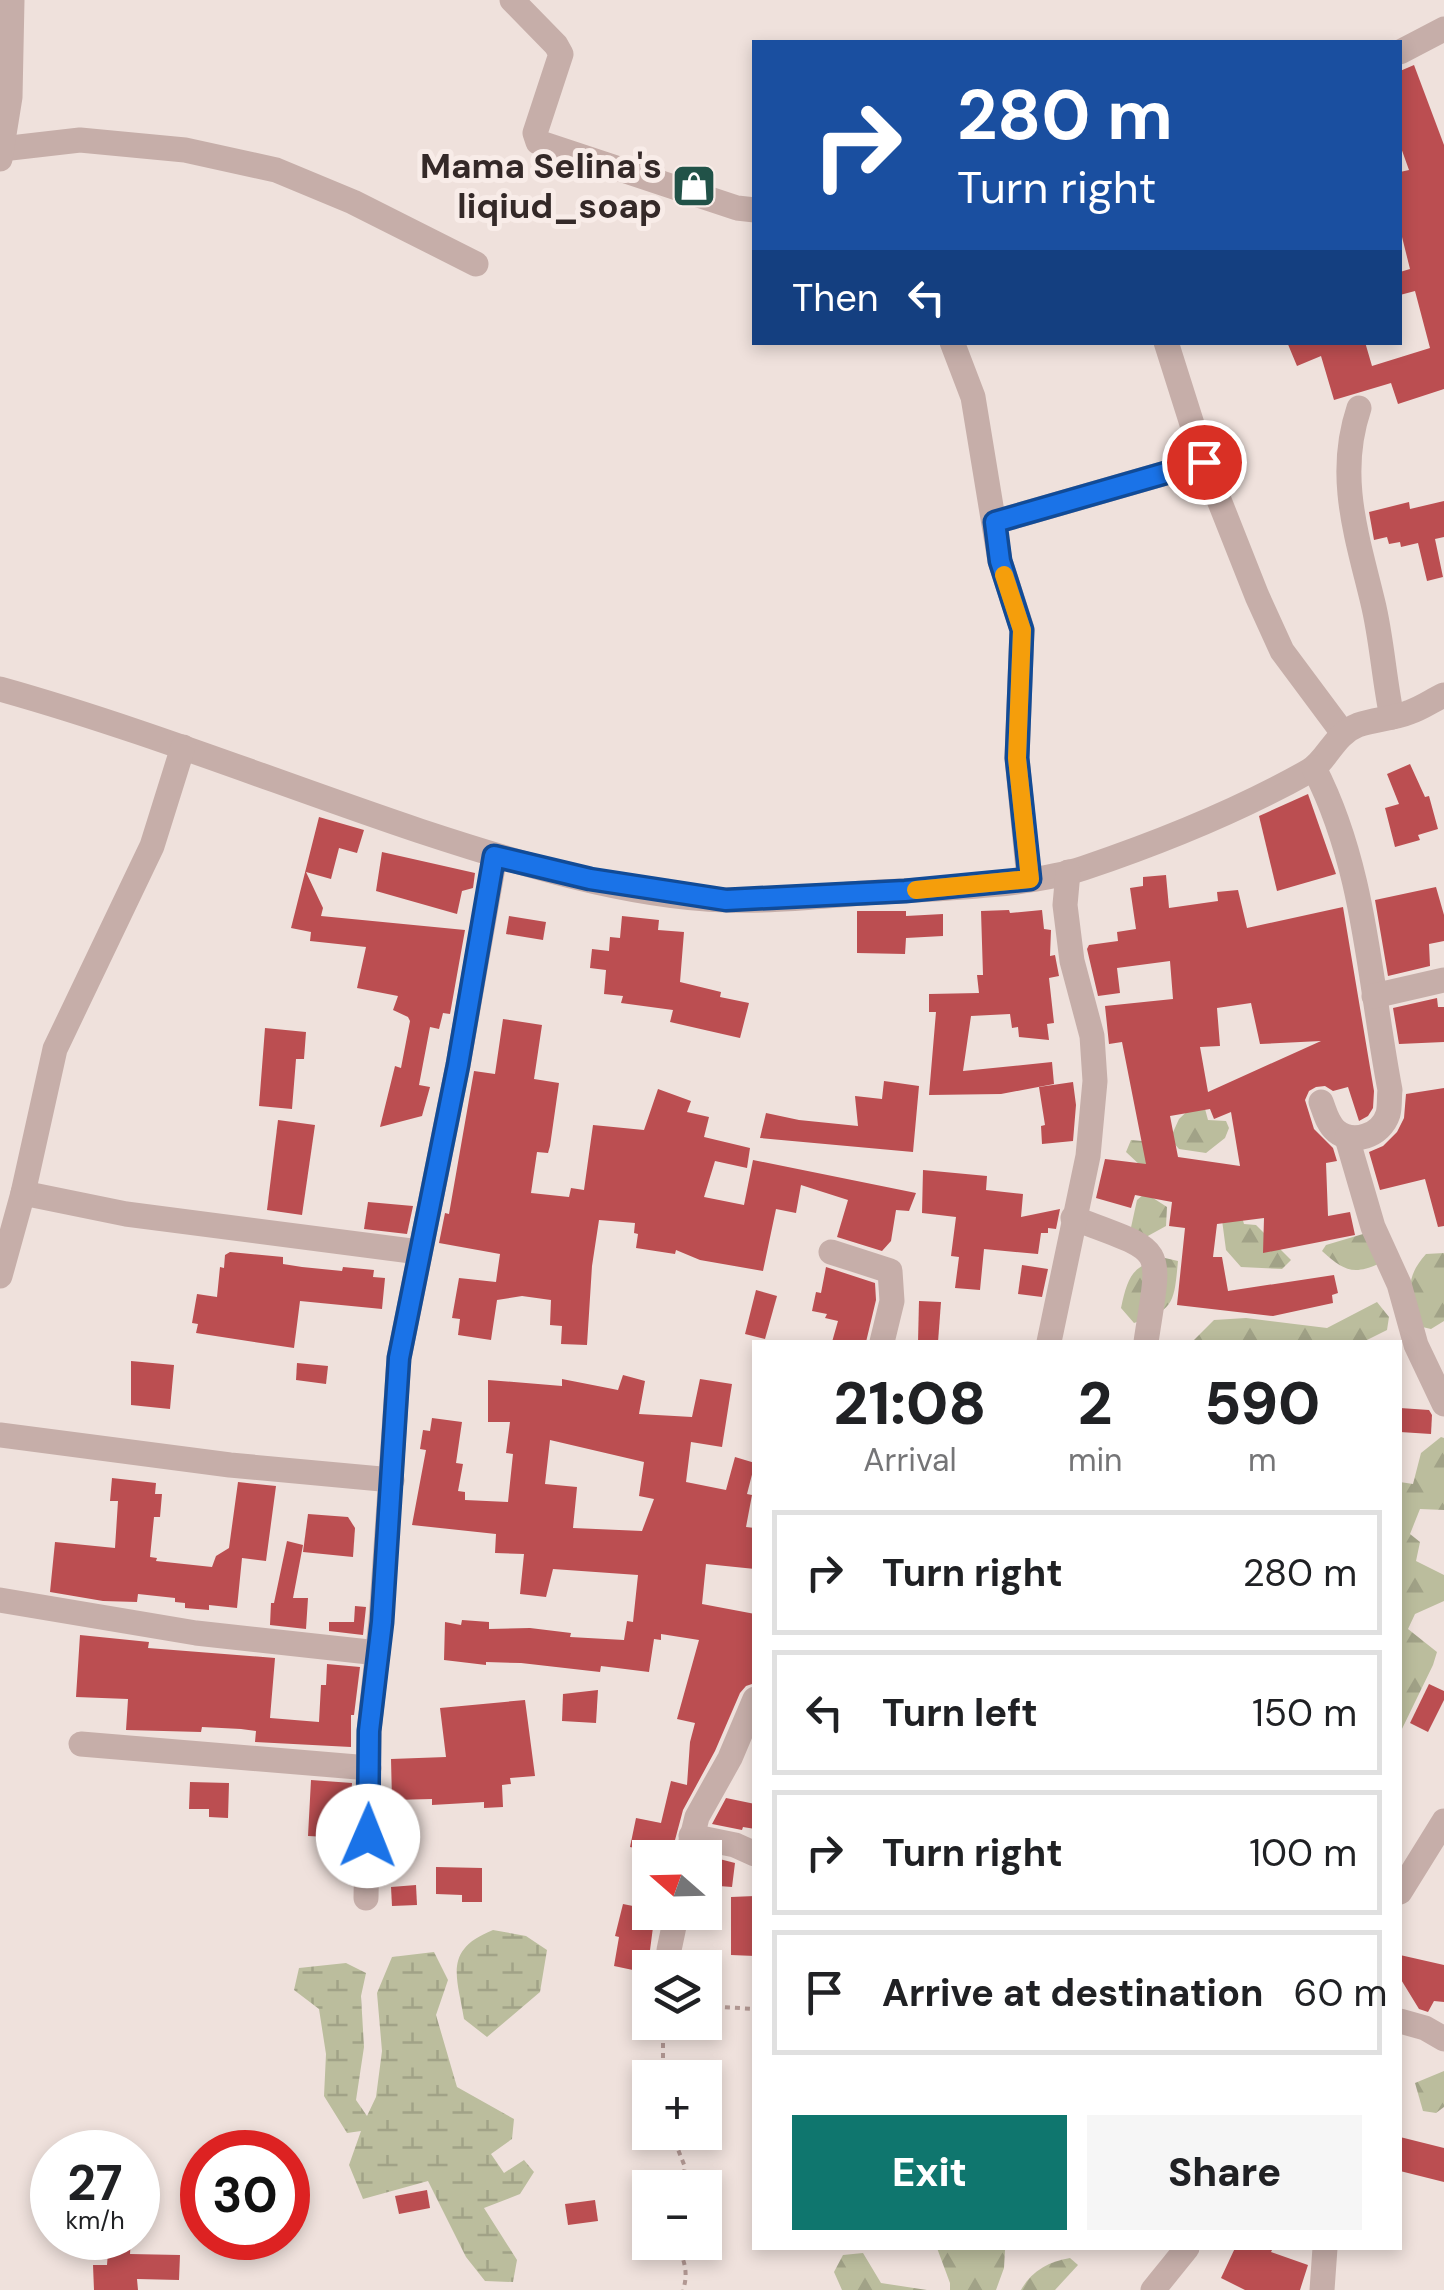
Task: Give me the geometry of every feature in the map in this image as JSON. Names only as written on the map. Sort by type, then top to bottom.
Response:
[{"type":"street","points":[[12,0],[10,97],[1,154],[80,140],[185,150],[276,170],[353,202],[476,264]]},
{"type":"street","points":[[512,0],[561,54],[535,133],[538,142],[752,210]]},
{"type":"street","points":[[1402,51],[1444,30]]},
{"type":"street","points":[[953,345],[973,396],[1000,561],[1022,630],[1017,758],[1030,879]]},
{"type":"street","points":[[1167,345],[1230,532],[1282,651],[1343,734]]},
{"type":"street","points":[[1359,408],[1347,461],[1348,494],[1374,607],[1392,717]]},
{"type":"street","points":[[995,522],[1204,462]]},
{"type":"street","points":[[0,688],[124,725],[300,791],[494,856],[590,879],[726,900],[905,891],[1068,872],[1230,812],[1314,768],[1343,734],[1410,712],[1444,694]]},
{"type":"street","points":[[0,1276],[55,1049],[152,846],[183,747]]},
{"type":"street","points":[[1314,768],[1327,793],[1357,882],[1390,1090],[1388,1114],[1379,1130],[1361,1138],[1347,1138],[1332,1127],[1322,1102]]},
{"type":"street","points":[[366,1898],[369,1731],[399,1358],[458,1065],[494,856]]},
{"type":"street","points":[[1048,1340],[1088,1156],[1095,1081],[1092,1036],[1072,961],[1065,905],[1068,872]]},
{"type":"street","points":[[1374,996],[1444,980]]},
{"type":"street","points":[[1347,1138],[1373,1227],[1399,1284],[1416,1345],[1444,1404]]},
{"type":"street","points":[[23,1193],[126,1214],[420,1252]]},
{"type":"street","points":[[1073,1218],[1146,1246],[1154,1258],[1157,1272],[1146,1340]]},
{"type":"street","points":[[831,1252],[890,1270],[892,1301],[882,1340]]},
{"type":"street","points":[[0,1434],[230,1466],[392,1480]]},
{"type":"street","points":[[0,1600],[196,1632],[378,1652]]},
{"type":"street","points":[[691,1840],[697,1817],[730,1758],[752,1705]]},
{"type":"street","points":[[81,1744],[369,1768]]},
{"type":"street","points":[[1402,1889],[1444,1822]]},
{"type":"street","points":[[722,1846],[735,1845],[752,1853]]},
{"type":"street","points":[[669,1950],[673,1930]]},
{"type":"street","points":[[1402,2022],[1444,2039]]},
{"type":"street","points":[[1153,2290],[1185,2250]]},
{"type":"street","points":[[1322,2290],[1326,2250]]},
{"type":"path","points":[[722,2007],[752,2010]]},
{"type":"path","points":[[683,2290],[687,2278],[684,2260]]},
{"type":"green space","points":[[1196,1103],[1204,1105],[1208,1120],[1226,1121],[1229,1128],[1225,1138],[1206,1153],[1179,1149],[1170,1139],[1179,1119]]},
{"type":"green space","points":[[1131,1140],[1164,1143],[1153,1198],[1167,1207],[1166,1226],[1146,1237],[1130,1232],[1137,1200],[1143,1195],[1141,1166],[1126,1152]]},
{"type":"green space","points":[[1234,1190],[1244,1224],[1256,1225],[1291,1260],[1282,1269],[1241,1267],[1226,1250],[1220,1205]]},
{"type":"green space","points":[[1363,1234],[1378,1264],[1361,1270],[1348,1269],[1322,1251],[1326,1245]]},
{"type":"green space","points":[[1444,1253],[1444,1321],[1431,1329],[1418,1326],[1411,1280],[1426,1254]]},
{"type":"green space","points":[[1165,1258],[1178,1261],[1170,1302],[1158,1314],[1134,1323],[1121,1308],[1129,1280],[1138,1268]]},
{"type":"green space","points":[[1377,1302],[1389,1317],[1387,1330],[1367,1340],[1194,1340],[1214,1320],[1246,1318],[1327,1328]]},
{"type":"green space","points":[[1444,1438],[1444,1510],[1420,1509],[1410,1534],[1420,1542],[1416,1561],[1444,1575],[1444,1601],[1415,1614],[1408,1629],[1437,1652],[1402,1729],[1402,1482],[1413,1484],[1421,1453]]},
{"type":"green space","points":[[493,1930],[526,1936],[547,1950],[540,1992],[487,2037],[464,2019],[457,1966],[466,1946]]},
{"type":"green space","points":[[434,1952],[448,1980],[436,2015],[457,2087],[514,2119],[512,2139],[491,2154],[504,2173],[524,2160],[534,2172],[520,2194],[484,2208],[517,2260],[513,2282],[485,2281],[466,2257],[428,2181],[363,2199],[349,2165],[361,2131],[347,2133],[324,2096],[326,2054],[319,2009],[294,1990],[299,1968],[346,1963],[366,1973],[361,1996],[364,2047],[356,2100],[367,2116],[376,2097],[382,2051],[377,1993],[392,1957]]},
{"type":"green space","points":[[1444,2071],[1444,2107],[1436,2113],[1423,2111],[1415,2083]]},
{"type":"green space","points":[[938,2250],[1005,2250],[996,2290],[950,2290]]},
{"type":"green space","points":[[863,2253],[881,2283],[927,2290],[842,2290],[834,2272],[843,2255]]},
{"type":"green space","points":[[1070,2258],[1078,2265],[1055,2290],[1021,2290],[1042,2268]]},
{"type":"building","points":[[1414,65],[1444,145],[1444,389],[1398,404],[1391,383],[1334,400],[1321,356],[1297,366],[1288,345],[1366,345],[1372,366],[1430,348],[1415,291],[1402,294],[1402,271],[1410,269],[1402,237],[1402,172],[1409,170],[1402,151],[1402,70]]},
{"type":"building","points":[[1444,501],[1444,537],[1435,539],[1443,577],[1427,581],[1418,543],[1401,547],[1400,542],[1389,544],[1387,537],[1374,540],[1369,512],[1409,502],[1410,509]]},
{"type":"building","points":[[1410,764],[1425,797],[1429,796],[1438,829],[1418,835],[1420,840],[1395,847],[1385,808],[1399,804],[1387,774]]},
{"type":"building","points":[[1308,794],[1336,874],[1277,891],[1259,816]]},
{"type":"building","points":[[319,817],[364,830],[357,853],[339,848],[331,879],[306,872],[323,908],[321,916],[465,930],[450,1014],[443,1013],[439,1029],[430,1027],[419,1085],[430,1087],[422,1116],[380,1127],[395,1066],[401,1068],[410,1021],[393,1010],[398,996],[357,988],[366,947],[310,941],[311,932],[291,928]]},
{"type":"building","points":[[382,852],[475,873],[473,888],[462,891],[457,914],[376,891]]},
{"type":"building","points":[[1166,875],[1169,908],[1218,901],[1217,892],[1238,890],[1247,928],[1343,907],[1374,1091],[1373,1108],[1359,1121],[1348,1087],[1333,1091],[1325,1086],[1316,1087],[1305,1100],[1314,1129],[1333,1148],[1337,1161],[1326,1163],[1328,1216],[1350,1212],[1355,1235],[1263,1253],[1264,1218],[1217,1224],[1213,1257],[1222,1257],[1228,1291],[1334,1275],[1338,1293],[1332,1295],[1333,1303],[1273,1316],[1177,1305],[1185,1228],[1169,1226],[1172,1202],[1135,1195],[1131,1208],[1096,1198],[1105,1159],[1146,1164],[1122,1042],[1109,1044],[1105,1006],[1173,999],[1170,961],[1117,968],[1120,993],[1098,996],[1087,949],[1089,945],[1118,941],[1117,932],[1136,929],[1130,888],[1143,886],[1143,877]],"holes":[[[1251,1003],[1260,1044],[1321,1041],[1208,1092],[1200,1047],[1220,1046],[1217,1008]],[[1210,1109],[1214,1119],[1231,1112],[1240,1166],[1178,1157],[1170,1116]]]},
{"type":"building","points":[[1436,887],[1444,915],[1444,941],[1429,944],[1430,966],[1388,976],[1375,900]]},
{"type":"building","points":[[1042,910],[1044,929],[1051,930],[1050,956],[1055,955],[1059,976],[1049,978],[1054,1023],[1047,1024],[1049,1040],[1019,1037],[1018,1027],[1012,1028],[1010,1014],[971,1016],[963,1071],[1052,1062],[1054,1084],[1001,1094],[929,1095],[936,1012],[929,1012],[929,994],[979,993],[977,975],[983,975],[981,911]]},
{"type":"building","points":[[857,911],[906,911],[906,916],[943,914],[943,936],[906,938],[905,954],[857,953]]},
{"type":"building","points":[[509,916],[546,922],[543,940],[506,934]]},
{"type":"building","points":[[622,916],[659,920],[658,930],[684,932],[680,982],[749,1003],[740,1038],[670,1022],[673,1010],[621,1003],[623,996],[604,994],[606,970],[590,968],[592,949],[609,951],[610,937],[620,938]]},
{"type":"building","points":[[1437,998],[1438,1007],[1444,1007],[1444,1042],[1399,1044],[1393,1008]]},
{"type":"building","points":[[503,1019],[542,1025],[534,1079],[559,1083],[550,1146],[548,1153],[537,1152],[531,1193],[569,1197],[571,1188],[584,1190],[593,1125],[644,1130],[658,1089],[691,1101],[687,1112],[709,1117],[704,1137],[750,1148],[747,1168],[715,1161],[704,1197],[744,1205],[753,1160],[916,1193],[909,1211],[896,1210],[891,1241],[882,1251],[837,1237],[848,1200],[801,1185],[796,1213],[776,1209],[763,1271],[700,1260],[676,1250],[675,1254],[636,1248],[635,1223],[599,1220],[587,1345],[561,1344],[562,1326],[550,1325],[551,1300],[522,1296],[497,1300],[491,1340],[458,1335],[460,1319],[452,1318],[459,1278],[496,1282],[500,1254],[439,1243],[445,1213],[449,1214],[474,1071],[495,1074]]},
{"type":"building","points":[[265,1028],[306,1032],[304,1059],[296,1059],[292,1109],[259,1106]]},
{"type":"building","points":[[884,1081],[919,1086],[913,1152],[760,1138],[766,1113],[858,1126],[855,1096],[882,1099]]},
{"type":"building","points":[[1073,1082],[1073,1141],[1042,1144],[1041,1126],[1045,1125],[1039,1087]]},
{"type":"building","points":[[1444,1088],[1444,1226],[1438,1227],[1425,1179],[1380,1190],[1369,1152],[1383,1146],[1397,1132],[1404,1118],[1406,1094]]},
{"type":"building","points":[[278,1120],[315,1125],[302,1215],[267,1210]]},
{"type":"building","points":[[923,1170],[987,1176],[986,1190],[1023,1194],[1021,1217],[1060,1209],[1056,1229],[1048,1228],[1048,1233],[1041,1233],[1038,1254],[984,1249],[980,1290],[955,1288],[959,1257],[951,1256],[956,1217],[922,1213]]},
{"type":"building","points":[[368,1202],[413,1206],[407,1234],[364,1229]]},
{"type":"building","points":[[230,1252],[283,1257],[283,1264],[302,1267],[374,1270],[373,1277],[385,1278],[382,1309],[300,1301],[294,1348],[196,1333],[198,1324],[192,1323],[197,1294],[217,1297],[220,1267],[224,1268],[225,1255]]},
{"type":"building","points":[[1022,1265],[1048,1269],[1042,1297],[1018,1294]]},
{"type":"building","points":[[826,1267],[875,1283],[876,1300],[866,1340],[833,1340],[838,1321],[812,1311],[816,1292],[821,1293]]},
{"type":"building","points":[[756,1290],[777,1296],[765,1339],[745,1334]]},
{"type":"building","points":[[919,1301],[941,1302],[938,1340],[918,1340]]},
{"type":"building","points":[[131,1361],[174,1365],[170,1409],[131,1405]]},
{"type":"building","points":[[297,1363],[328,1366],[326,1384],[296,1380]]},
{"type":"building","points":[[623,1375],[645,1381],[639,1414],[692,1417],[700,1379],[732,1384],[722,1447],[691,1442],[686,1482],[726,1490],[735,1457],[752,1462],[747,1494],[752,1495],[746,1527],[752,1528],[752,1569],[706,1564],[702,1604],[752,1613],[752,1684],[740,1693],[683,1810],[675,1840],[632,1840],[630,1847],[636,1818],[661,1823],[671,1781],[687,1785],[695,1723],[677,1719],[699,1640],[661,1634],[661,1640],[654,1639],[649,1672],[601,1666],[600,1672],[444,1660],[445,1622],[489,1622],[489,1629],[530,1628],[571,1633],[570,1637],[624,1640],[627,1621],[633,1622],[638,1575],[553,1569],[546,1597],[520,1594],[524,1554],[495,1553],[496,1534],[412,1525],[426,1450],[420,1449],[423,1430],[430,1431],[432,1418],[462,1422],[456,1463],[463,1464],[458,1491],[465,1492],[465,1500],[508,1502],[513,1454],[506,1453],[510,1422],[488,1422],[488,1380],[562,1386],[562,1379],[618,1390]],"holes":[[[550,1440],[644,1462],[639,1496],[654,1499],[642,1531],[573,1528],[577,1487],[545,1484]]]},
{"type":"building","points":[[1402,1408],[1429,1410],[1431,1434],[1402,1432]]},
{"type":"building","points":[[112,1478],[156,1483],[155,1494],[162,1494],[160,1517],[154,1517],[150,1557],[212,1567],[216,1556],[229,1548],[238,1482],[276,1486],[266,1561],[242,1558],[237,1608],[185,1608],[185,1603],[175,1602],[175,1598],[138,1594],[137,1602],[50,1592],[55,1542],[115,1548],[118,1501],[110,1501]]},
{"type":"building","points":[[308,1514],[348,1517],[355,1528],[353,1557],[303,1552]]},
{"type":"building","points":[[287,1541],[303,1545],[293,1598],[308,1598],[306,1629],[270,1625],[271,1603]]},
{"type":"building","points":[[355,1606],[366,1607],[363,1635],[329,1631],[329,1622],[354,1622]]},
{"type":"building","points":[[80,1635],[149,1642],[148,1648],[275,1658],[270,1718],[319,1722],[321,1685],[326,1685],[327,1664],[360,1667],[351,1715],[351,1747],[255,1742],[256,1731],[241,1729],[126,1730],[128,1699],[76,1697]]},
{"type":"building","points":[[1429,1684],[1444,1691],[1444,1700],[1428,1732],[1410,1723]]},
{"type":"building","points":[[598,1690],[596,1723],[562,1721],[563,1694]]},
{"type":"building","points":[[525,1700],[535,1776],[510,1778],[511,1784],[502,1785],[503,1807],[484,1808],[484,1802],[432,1805],[432,1799],[392,1800],[391,1759],[446,1757],[440,1708]]},
{"type":"building","points":[[311,1780],[352,1783],[350,1814],[342,1814],[341,1826],[329,1825],[328,1837],[308,1836]]},
{"type":"building","points":[[190,1782],[229,1783],[228,1818],[209,1817],[209,1809],[189,1809]]},
{"type":"building","points":[[726,1798],[752,1803],[752,1828],[712,1824]]},
{"type":"building","points":[[722,1860],[735,1863],[732,1887],[722,1886]]},
{"type":"building","points":[[436,1867],[482,1868],[482,1902],[462,1902],[462,1895],[436,1894]]},
{"type":"building","points":[[416,1885],[417,1905],[392,1906],[391,1887]]},
{"type":"building","points":[[752,1896],[752,1956],[731,1955],[731,1897]]},
{"type":"building","points":[[623,1904],[632,1906],[632,1930],[653,1930],[650,1950],[632,1950],[632,1970],[614,1966],[619,1937],[615,1936]]},
{"type":"building","points":[[1402,1955],[1444,1965],[1444,2002],[1434,2001],[1428,2012],[1419,2009],[1402,1981]]},
{"type":"building","points":[[1402,2138],[1444,2148],[1444,2182],[1402,2172]]},
{"type":"building","points":[[427,2190],[430,2208],[399,2214],[395,2196]]},
{"type":"building","points":[[595,2200],[598,2221],[568,2225],[565,2204]]},
{"type":"building","points":[[1234,2250],[1272,2250],[1308,2265],[1300,2290],[1245,2290],[1221,2278]]},
{"type":"building","points":[[160,2255],[180,2255],[179,2280],[137,2279],[138,2290],[94,2290],[93,2265],[107,2265],[107,2260],[160,2260]]},
{"type":"slow traffic","points":[[916,890],[1030,879],[1017,758],[1022,630],[1004,575]]},
{"type":"place","name":"Mama Selina's liqiud_soap","points":[[694,186]]},
{"type":"route","points":[[368,1836],[369,1731],[382,1622],[399,1358],[458,1065],[494,856],[553,872],[726,900],[905,891],[1030,879],[1017,758],[1022,630],[1000,561],[995,522],[1204,462]]}]
